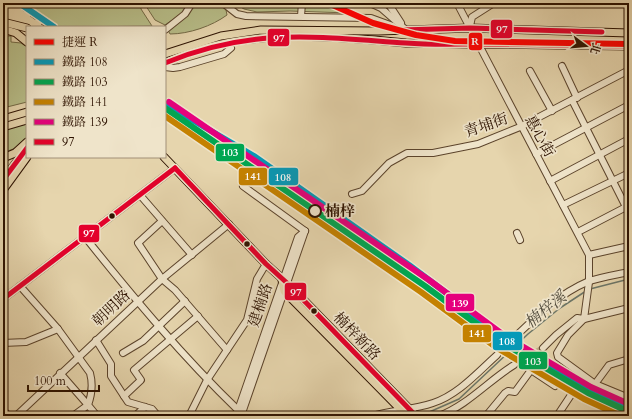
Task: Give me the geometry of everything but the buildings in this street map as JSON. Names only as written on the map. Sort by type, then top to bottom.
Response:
[{"type":"main road","points":[[3,22],[26,28]]},
{"type":"main road","points":[[166,54],[221,36],[276,30],[378,31],[470,28],[629,33]]},
{"type":"main road","points":[[3,29],[16,33],[26,41]]},
{"type":"main road","points":[[166,63],[198,50],[255,38],[282,37],[379,40],[406,43],[629,46]]},
{"type":"main road","points":[[3,119],[24,117]]},
{"type":"main road","points":[[3,127],[24,117]]},
{"type":"main road","points":[[3,158],[15,152],[26,143]]},
{"type":"main road","points":[[3,180],[26,149]]},
{"type":"main road","points":[[3,190],[26,158]]},
{"type":"main road","name":"楠梓新路","points":[[165,158],[266,264],[285,281],[408,413]]},
{"type":"main road","points":[[284,290],[285,281]]},
{"type":"main road","name":"楠梓新路","points":[[284,290],[408,413]]},
{"type":"street","points":[[166,29],[185,14],[192,3]]},
{"type":"street","points":[[223,3],[240,15],[371,18],[393,26]]},
{"type":"street","points":[[302,3],[302,16]]},
{"type":"street","points":[[370,3],[381,8],[405,29]]},
{"type":"street","points":[[388,3],[405,29]]},
{"type":"street","name":"惠心街","points":[[457,3],[520,127],[536,154],[589,255]]},
{"type":"street","points":[[470,28],[472,17],[494,3]]},
{"type":"street","points":[[166,66],[173,68],[180,67],[224,54],[231,48]]},
{"type":"street","points":[[562,66],[586,128],[628,209],[578,232]]},
{"type":"street","name":"青埔街","points":[[352,194],[362,190],[389,163],[407,153],[433,153],[478,144],[520,127],[629,70]]},
{"type":"street","points":[[530,71],[552,110]]},
{"type":"street","points":[[536,154],[629,105]]},
{"type":"street","points":[[550,180],[629,139]]},
{"type":"street","points":[[3,299],[175,168]]},
{"type":"street","points":[[563,205],[629,173]]},
{"type":"street","name":"建楠路","points":[[239,413],[285,281],[298,237],[305,231],[243,186]]},
{"type":"street","points":[[140,195],[192,255]]},
{"type":"street","points":[[162,221],[138,243],[162,279],[175,290],[228,350]]},
{"type":"street","name":"朝明路","points":[[16,416],[78,356],[162,279],[229,224]]},
{"type":"street","points":[[517,233],[520,240]]},
{"type":"street","points":[[85,237],[137,302],[207,380],[239,413]]},
{"type":"street","points":[[584,319],[589,282],[589,255],[629,246]]},
{"type":"street","points":[[189,416],[207,380],[247,320],[257,279],[266,264]]},
{"type":"street","points":[[519,333],[564,295],[589,282],[629,272]]},
{"type":"street","points":[[20,286],[58,329],[90,373],[92,380],[92,395],[88,405],[74,416]]},
{"type":"street","name":"建楠路","points":[[239,413],[284,290]]},
{"type":"street","points":[[123,353],[143,341],[185,301]]},
{"type":"street","points":[[629,308],[584,319],[579,322],[559,348],[558,357],[595,384],[629,398]]},
{"type":"street","points":[[124,396],[141,380],[134,370],[172,340],[198,316]]},
{"type":"street","points":[[543,348],[577,318],[584,319]]},
{"type":"street","points":[[3,343],[26,342],[58,329]]},
{"type":"street","points":[[96,340],[111,364],[111,376],[128,402],[152,409],[158,416]]},
{"type":"street","points":[[372,416],[408,413],[443,399],[455,391],[497,355]]},
{"type":"street","points":[[595,384],[609,365],[629,359]]},
{"type":"street","points":[[439,416],[464,404],[496,376],[514,365]]},
{"type":"street","points":[[486,416],[508,390],[513,392],[517,390],[531,370],[555,386]]},
{"type":"street","points":[[60,373],[97,416]]},
{"type":"street","points":[[558,416],[571,395]]},
{"type":"street","points":[[135,416],[145,408]]},
{"type":"street","points":[[3,410],[9,416]]},
{"type":"green space","points":[[26,3],[140,3],[141,9],[152,26],[58,26]]},
{"type":"green space","points":[[144,3],[190,3],[185,11],[165,25],[155,20]]},
{"type":"green space","points":[[197,3],[221,3],[226,10],[227,15],[200,29],[185,33],[170,34],[168,30]]},
{"type":"green space","points":[[234,3],[327,3],[349,13],[290,11],[257,12],[244,9]]},
{"type":"green space","points":[[3,36],[11,36],[11,42],[21,43],[26,46],[26,102],[3,108]]},
{"type":"green space","points":[[26,123],[26,139],[18,147],[3,153],[3,129]]},
{"type":"waterway","name":"楠梓溪","points":[[590,289],[629,279]]},
{"type":"waterway","name":"楠梓溪","points":[[427,413],[459,399],[528,334],[560,308],[586,291]]},
{"type":"tunnel","points":[[497,355],[519,333]]},
{"type":"tunnel","points":[[514,365],[543,348]]},
{"type":"railway","points":[[19,7],[45,26]]},
{"type":"railway","points":[[166,112],[441,299]]},
{"type":"metro line","name":"R","points":[[328,3],[373,23],[416,35],[455,41],[629,44]]},
{"type":"rail line","name":"108","points":[[19,3],[53,26]]},
{"type":"rail line","name":"139","points":[[169,102],[429,280],[505,336],[591,387],[629,404]]},
{"type":"rail line","name":"108","points":[[166,105],[254,156],[409,265],[453,298],[467,312],[524,353],[590,390],[629,408]]},
{"type":"rail line","name":"103","points":[[166,109],[425,286],[501,342],[588,393],[629,412]]},
{"type":"rail line","name":"141","points":[[166,117],[421,292],[497,348],[584,399],[621,416]]},
{"type":"transit line","name":"97","points":[[401,30],[470,28],[602,32]]},
{"type":"transit line","name":"97","points":[[166,63],[227,44],[256,39],[284,37],[313,37],[425,44],[629,46]]},
{"type":"transit line","name":"97","points":[[3,180],[26,149]]},
{"type":"transit line","name":"97","points":[[175,168],[266,264],[287,283],[416,416]]},
{"type":"transit line","name":"97","points":[[3,299],[175,168]]},
{"type":"place","name":"楠梓","points":[[315,211]]}]
